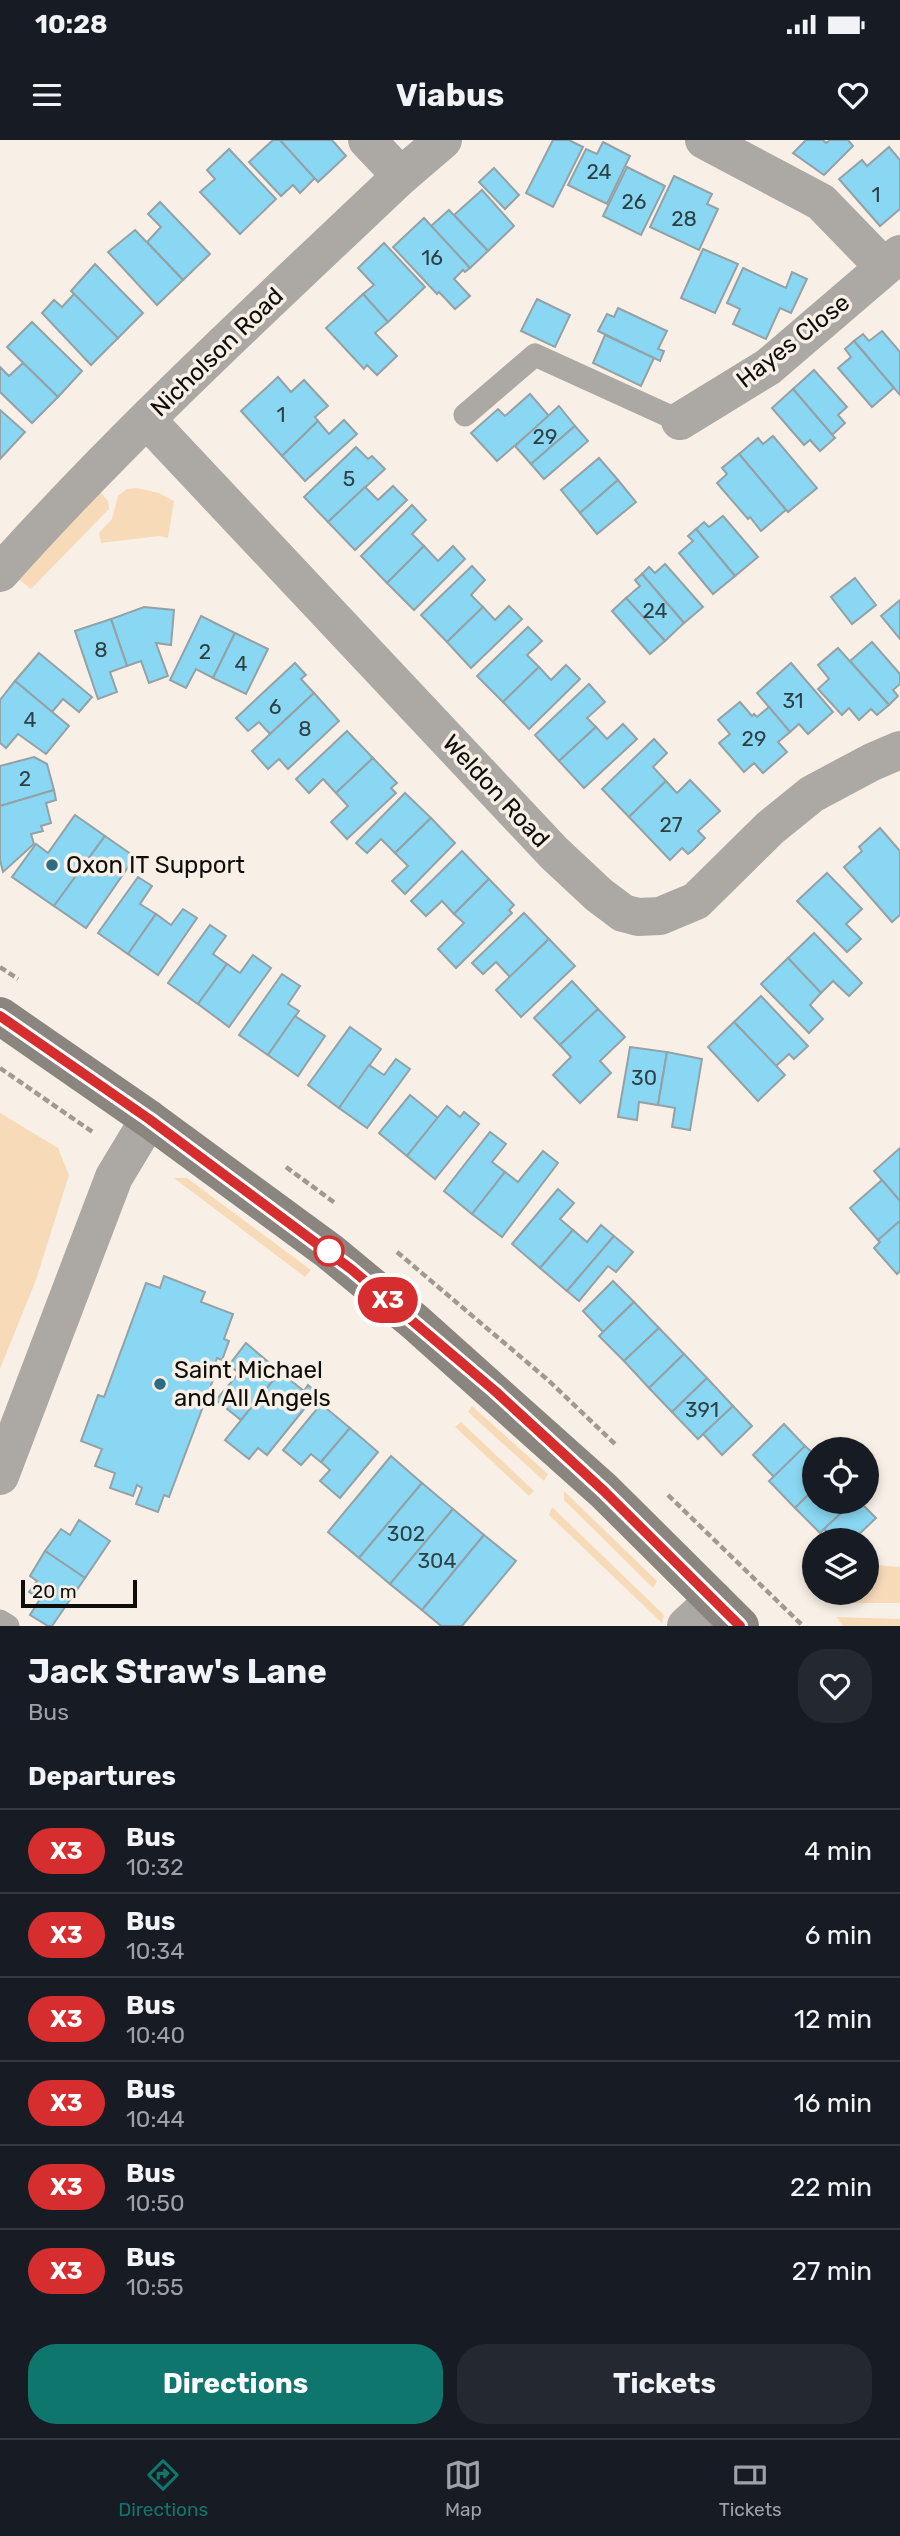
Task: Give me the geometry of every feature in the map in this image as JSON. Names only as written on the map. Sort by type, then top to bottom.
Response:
[{"type":"main road","points":[[0,1016],[149,1119],[329,1251],[415,1322],[604,1491],[727,1613]]},
{"type":"street","points":[[367,140],[401,176]]},
{"type":"street","name":"Nicholson Road","points":[[0,573],[35,533],[147,420],[401,176],[443,140]]},
{"type":"street","points":[[704,140],[821,202],[892,260]]},
{"type":"street","name":"Hayes Close","points":[[680,422],[768,367],[892,260]]},
{"type":"street","name":"Weldon Road","points":[[147,420],[554,853],[599,895],[623,913],[638,917],[660,916],[696,901],[770,828],[812,794],[900,750]]},
{"type":"street","points":[[0,1476],[114,1177],[149,1119]]},
{"type":"street","points":[[686,1626],[727,1613]]},
{"type":"lane","points":[[466,415],[536,355],[680,422]]},
{"type":"lane","points":[[0,1621],[8,1626]]},
{"type":"path","points":[[0,1068],[96,1134]]},
{"type":"shaded area","points":[[137,488],[159,493],[174,501],[168,538],[159,536],[101,543],[99,533],[112,519],[118,496],[127,489]]},
{"type":"shaded area","points":[[99,491],[108,501],[109,509],[31,589],[16,577]]},
{"type":"shaded area","points":[[0,1113],[58,1148],[69,1175],[36,1280],[0,1369]]},
{"type":"shaded area","points":[[174,1178],[187,1178],[311,1270],[305,1277]]},
{"type":"shaded area","points":[[472,1406],[548,1474],[544,1481],[468,1412]]},
{"type":"shaded area","points":[[461,1422],[534,1491],[529,1496],[455,1427]]},
{"type":"shaded area","points":[[564,1491],[657,1581],[653,1588],[564,1500]]},
{"type":"shaded area","points":[[552,1507],[664,1615],[662,1623],[549,1515]]},
{"type":"shaded area","points":[[879,1565],[900,1567],[900,1603],[879,1603]]},
{"type":"shaded area","points":[[836,1617],[900,1619],[900,1626],[843,1626]]},
{"type":"building","points":[[273,140],[280,140],[315,178],[300,193],[293,185],[281,196],[249,162]]},
{"type":"building","points":[[280,140],[332,140],[346,156],[318,182]]},
{"type":"building","points":[[553,140],[569,140],[583,147],[553,207],[526,193]]},
{"type":"building","points":[[806,140],[823,140],[826,143],[830,140],[848,140],[853,146],[824,175],[793,153]]},
{"type":"building","points":[[603,142],[630,156],[607,204],[568,185],[586,149],[597,154]]},
{"type":"building","points":[[889,147],[900,160],[900,209],[880,226],[839,179],[862,160],[867,166]]},
{"type":"building","points":[[229,149],[276,199],[240,234],[200,192],[215,179],[207,170]]},
{"type":"building","points":[[627,167],[665,186],[641,235],[603,216]]},
{"type":"building","points":[[494,168],[519,195],[505,209],[479,182]]},
{"type":"building","points":[[674,176],[712,194],[707,204],[718,209],[699,250],[650,227]]},
{"type":"building","points":[[482,190],[514,226],[488,251],[454,215]]},
{"type":"building","points":[[160,202],[210,254],[183,280],[147,242],[161,227],[148,214]]},
{"type":"building","points":[[449,210],[488,251],[470,268],[431,226]]},
{"type":"building","points":[[424,218],[470,268],[465,272],[463,270],[454,279],[470,296],[455,309],[439,292],[437,294],[393,247]]},
{"type":"building","points":[[135,230],[183,280],[157,305],[108,252]]},
{"type":"building","points":[[384,243],[425,287],[388,322],[363,294],[374,285],[358,268]]},
{"type":"building","points":[[703,249],[738,264],[715,313],[681,298]]},
{"type":"building","points":[[95,264],[143,313],[118,338],[71,291]]},
{"type":"building","points":[[743,268],[786,288],[792,272],[807,279],[791,313],[780,308],[766,339],[733,324],[740,309],[727,303]]},
{"type":"building","points":[[74,294],[118,338],[91,365],[42,313],[54,300],[62,307]]},
{"type":"building","points":[[363,294],[388,322],[375,333],[397,356],[377,375],[367,365],[364,369],[326,328]]},
{"type":"building","points":[[537,299],[570,315],[555,347],[521,331]]},
{"type":"building","points":[[618,308],[667,331],[658,349],[664,351],[660,361],[598,331],[607,314],[614,317]]},
{"type":"building","points":[[32,322],[82,371],[58,397],[7,347]]},
{"type":"building","points":[[882,331],[900,352],[900,395],[854,341],[863,334],[869,341]]},
{"type":"building","points":[[605,335],[654,358],[641,386],[593,363]]},
{"type":"building","points":[[854,341],[894,388],[872,407],[838,368],[851,357],[845,349]]},
{"type":"building","points":[[23,363],[58,397],[32,423],[0,392],[0,367],[9,376]]},
{"type":"building","points":[[814,370],[847,407],[838,415],[845,423],[832,435],[793,389]]},
{"type":"building","points":[[278,377],[291,392],[304,380],[328,406],[315,417],[318,421],[282,456],[241,411]]},
{"type":"building","points":[[793,389],[835,438],[820,451],[810,440],[804,445],[772,408]]},
{"type":"building","points":[[530,394],[549,416],[497,461],[471,433],[498,409],[505,416]]},
{"type":"building","points":[[559,406],[575,426],[531,464],[515,446]]},
{"type":"building","points":[[0,410],[25,432],[0,459]]},
{"type":"building","points":[[344,420],[357,434],[305,481],[282,456],[318,421],[329,434]]},
{"type":"building","points":[[575,426],[588,441],[544,479],[531,464]]},
{"type":"building","points":[[773,436],[817,488],[788,512],[739,454],[758,438],[763,444]]},
{"type":"building","points":[[356,447],[368,459],[372,456],[385,469],[328,522],[304,497]]},
{"type":"building","points":[[739,454],[786,510],[761,531],[717,483],[727,474],[722,468]]},
{"type":"building","points":[[599,458],[618,480],[580,513],[561,490]]},
{"type":"building","points":[[618,480],[636,502],[597,534],[580,513]]},
{"type":"building","points":[[393,486],[407,500],[355,550],[328,522],[365,487],[378,500]]},
{"type":"building","points":[[412,505],[426,520],[412,534],[424,546],[387,583],[361,556]]},
{"type":"building","points":[[723,516],[758,557],[735,576],[696,529],[704,522],[709,527]]},
{"type":"building","points":[[696,529],[735,576],[713,594],[679,553],[693,541],[688,536]]},
{"type":"building","points":[[424,546],[438,561],[453,546],[465,559],[414,610],[387,583]]},
{"type":"building","points":[[665,564],[703,607],[684,623],[642,574],[649,567],[655,573]]},
{"type":"building","points":[[472,566],[485,580],[471,595],[483,607],[447,642],[421,615]]},
{"type":"building","points":[[642,574],[684,623],[665,641],[626,598],[640,586],[635,580]]},
{"type":"building","points":[[855,578],[876,605],[852,624],[831,597]]},
{"type":"building","points":[[626,598],[665,641],[650,654],[612,611]]},
{"type":"building","points":[[900,600],[900,639],[881,616]]},
{"type":"building","points":[[509,606],[522,619],[471,668],[447,642],[483,607],[495,620]]},
{"type":"building","points":[[144,607],[174,610],[171,645],[156,643],[168,676],[149,683],[141,661],[127,666],[111,619]]},
{"type":"building","points":[[201,616],[235,633],[213,678],[196,669],[186,688],[170,680]]},
{"type":"building","points":[[111,619],[127,666],[110,672],[117,692],[98,699],[75,631]]},
{"type":"building","points":[[528,627],[542,641],[527,655],[539,667],[503,702],[477,676]]},
{"type":"building","points":[[235,633],[268,649],[246,694],[213,678]]},
{"type":"building","points":[[872,642],[900,674],[900,684],[893,690],[898,696],[889,705],[850,661]]},
{"type":"building","points":[[838,648],[889,705],[877,715],[871,709],[859,720],[849,708],[842,715],[818,689],[829,679],[818,665]]},
{"type":"building","points":[[39,653],[92,697],[79,712],[63,699],[52,712],[15,681]]},
{"type":"building","points":[[295,663],[306,675],[301,679],[314,693],[270,734],[259,722],[248,731],[236,718]]},
{"type":"building","points":[[791,663],[833,712],[808,734],[799,724],[790,732],[757,693]]},
{"type":"building","points":[[566,665],[580,679],[529,729],[503,702],[539,667],[551,680]]},
{"type":"building","points":[[15,681],[69,726],[46,754],[18,734],[6,748],[0,743],[0,700]]},
{"type":"building","points":[[589,684],[605,702],[587,718],[596,727],[559,761],[535,735]]},
{"type":"building","points":[[314,693],[339,721],[288,769],[279,759],[268,769],[252,751]]},
{"type":"building","points":[[740,702],[752,716],[754,714],[757,717],[769,707],[790,732],[778,742],[787,752],[763,773],[754,763],[744,772],[719,743],[730,734],[718,720]]},
{"type":"building","points":[[623,724],[637,739],[584,788],[559,761],[596,727],[607,739]]},
{"type":"building","points":[[347,731],[373,758],[336,793],[323,779],[309,793],[296,779]]},
{"type":"building","points":[[654,739],[667,753],[653,767],[666,781],[629,817],[602,789]]},
{"type":"building","points":[[34,757],[47,764],[54,790],[0,806],[0,766]]},
{"type":"building","points":[[373,758],[397,783],[391,788],[396,793],[347,839],[331,822],[348,806],[336,793]]},
{"type":"building","points":[[690,780],[720,811],[698,831],[705,838],[693,850],[688,854],[682,848],[670,860],[629,817],[666,781],[677,793]]},
{"type":"building","points":[[54,790],[56,800],[46,803],[51,823],[41,826],[43,831],[31,834],[34,844],[3,872],[0,860],[0,806]]},
{"type":"building","points":[[405,793],[431,818],[395,853],[381,839],[367,853],[356,843]]},
{"type":"building","name":"Oxon IT Support","points":[[75,815],[105,836],[54,906],[12,877],[36,844],[48,853]]},
{"type":"building","points":[[431,818],[455,843],[405,894],[392,881],[408,866],[395,853]]},
{"type":"building","points":[[880,828],[900,851],[900,915],[892,922],[844,867],[862,851],[859,847]]},
{"type":"building","points":[[105,836],[135,857],[86,928],[54,906]]},
{"type":"building","points":[[462,851],[489,879],[454,914],[442,901],[426,916],[411,901]]},
{"type":"building","points":[[827,873],[862,909],[846,924],[861,939],[847,952],[797,901]]},
{"type":"building","points":[[138,877],[152,886],[140,904],[156,914],[128,954],[98,933]]},
{"type":"building","points":[[489,879],[514,905],[509,910],[512,913],[456,968],[438,949],[464,923],[454,914]]},
{"type":"building","points":[[183,909],[197,918],[158,975],[128,954],[156,914],[171,925]]},
{"type":"building","points":[[524,913],[549,939],[510,977],[496,962],[483,974],[472,963]]},
{"type":"building","points":[[210,925],[226,936],[213,954],[227,964],[198,1004],[168,983]]},
{"type":"building","points":[[814,933],[862,983],[849,996],[833,981],[821,993],[788,958]]},
{"type":"building","points":[[549,939],[575,966],[521,1017],[496,990]]},
{"type":"building","points":[[253,955],[271,968],[229,1027],[198,1004],[227,964],[240,973]]},
{"type":"building","points":[[788,958],[821,993],[810,1005],[823,1019],[809,1033],[761,984]]},
{"type":"building","points":[[282,974],[300,986],[288,1004],[299,1011],[268,1055],[239,1035]]},
{"type":"building","points":[[572,981],[598,1009],[560,1045],[534,1018]]},
{"type":"building","points":[[761,996],[808,1046],[794,1059],[789,1054],[776,1066],[734,1022]]},
{"type":"building","points":[[598,1009],[625,1037],[600,1061],[611,1073],[580,1103],[553,1075],[571,1057],[560,1045]]},
{"type":"building","points":[[295,1016],[325,1036],[298,1076],[268,1055]]},
{"type":"building","points":[[734,1022],[785,1075],[758,1101],[708,1047]]},
{"type":"building","points":[[350,1027],[381,1049],[339,1108],[308,1085]]},
{"type":"building","points":[[630,1047],[667,1052],[658,1105],[639,1102],[637,1120],[618,1117]]},
{"type":"building","points":[[667,1052],[702,1059],[690,1130],[672,1127],[675,1108],[658,1105]]},
{"type":"building","points":[[396,1059],[410,1069],[367,1128],[339,1108],[369,1065],[384,1075]]},
{"type":"building","points":[[410,1095],[438,1118],[407,1156],[379,1133]]},
{"type":"building","points":[[447,1106],[460,1117],[464,1112],[479,1124],[435,1179],[407,1156]]},
{"type":"building","points":[[490,1132],[506,1144],[492,1162],[505,1172],[472,1214],[444,1191]]},
{"type":"building","points":[[900,1148],[900,1201],[874,1171]]},
{"type":"building","points":[[543,1151],[558,1163],[502,1237],[472,1214],[505,1172],[518,1182]]},
{"type":"building","points":[[882,1180],[900,1201],[900,1221],[878,1240],[850,1208]]},
{"type":"building","points":[[558,1189],[574,1203],[560,1219],[573,1230],[540,1268],[512,1244]]},
{"type":"building","points":[[900,1221],[900,1271],[897,1274],[874,1248],[880,1242],[878,1240]]},
{"type":"building","points":[[601,1225],[614,1236],[567,1291],[540,1268],[573,1230],[587,1242]]},
{"type":"building","points":[[614,1236],[633,1252],[616,1272],[608,1266],[579,1301],[567,1291]]},
{"type":"building","name":"Saint Michael and All Angels","points":[[164,1276],[205,1292],[201,1302],[233,1314],[224,1339],[229,1341],[222,1360],[217,1358],[213,1370],[216,1372],[169,1497],[164,1495],[158,1512],[136,1504],[142,1488],[137,1485],[133,1496],[110,1488],[115,1473],[95,1466],[102,1449],[81,1441],[98,1395],[104,1397],[146,1283],[160,1288]]},
{"type":"building","points":[[613,1281],[634,1302],[603,1332],[583,1311]]},
{"type":"building","points":[[634,1302],[659,1328],[624,1361],[599,1336]]},
{"type":"building","points":[[659,1328],[684,1354],[649,1388],[624,1361]]},
{"type":"building","points":[[246,1343],[280,1372],[241,1420],[216,1400],[239,1373],[229,1365]]},
{"type":"building","points":[[684,1354],[707,1378],[672,1412],[649,1388]]},
{"type":"building","points":[[280,1372],[304,1391],[308,1385],[317,1393],[267,1455],[258,1448],[249,1459],[225,1440]]},
{"type":"building","points":[[707,1378],[733,1406],[698,1439],[672,1412]]},
{"type":"building","points":[[321,1404],[350,1428],[321,1462],[311,1454],[301,1465],[283,1450]]},
{"type":"building","points":[[733,1406],[752,1426],[722,1455],[703,1434]]},
{"type":"building","points":[[784,1424],[802,1443],[802,1449],[774,1477],[753,1455]]},
{"type":"building","points":[[350,1428],[378,1452],[340,1498],[320,1481],[330,1470],[321,1462]]},
{"type":"building","points":[[802,1449],[802,1501],[795,1508],[769,1481]]},
{"type":"building","points":[[391,1456],[422,1483],[359,1558],[328,1532]]},
{"type":"building","points":[[422,1483],[453,1509],[390,1584],[359,1558]]},
{"type":"building","points":[[802,1501],[802,1514],[840,1514],[825,1528],[815,1528],[795,1508]]},
{"type":"building","points":[[453,1509],[484,1535],[422,1610],[390,1584]]},
{"type":"building","points":[[840,1514],[872,1514],[876,1518],[866,1528],[825,1528]]},
{"type":"building","points":[[79,1520],[110,1541],[85,1578],[45,1551],[61,1529],[70,1535]]},
{"type":"building","points":[[484,1535],[516,1561],[462,1626],[441,1626],[422,1610]]},
{"type":"building","points":[[45,1551],[85,1578],[52,1626],[30,1615],[40,1599],[29,1592],[37,1581],[30,1576]]},
{"type":"bus line","name":"X3","points":[[0,1016],[149,1119],[351,1269],[495,1391],[604,1491],[740,1626]]},
{"type":"place","name":"Oxon IT Support","points":[[52,865]]},
{"type":"place","name":"Saint Michael and All Angels","points":[[160,1384]]}]
